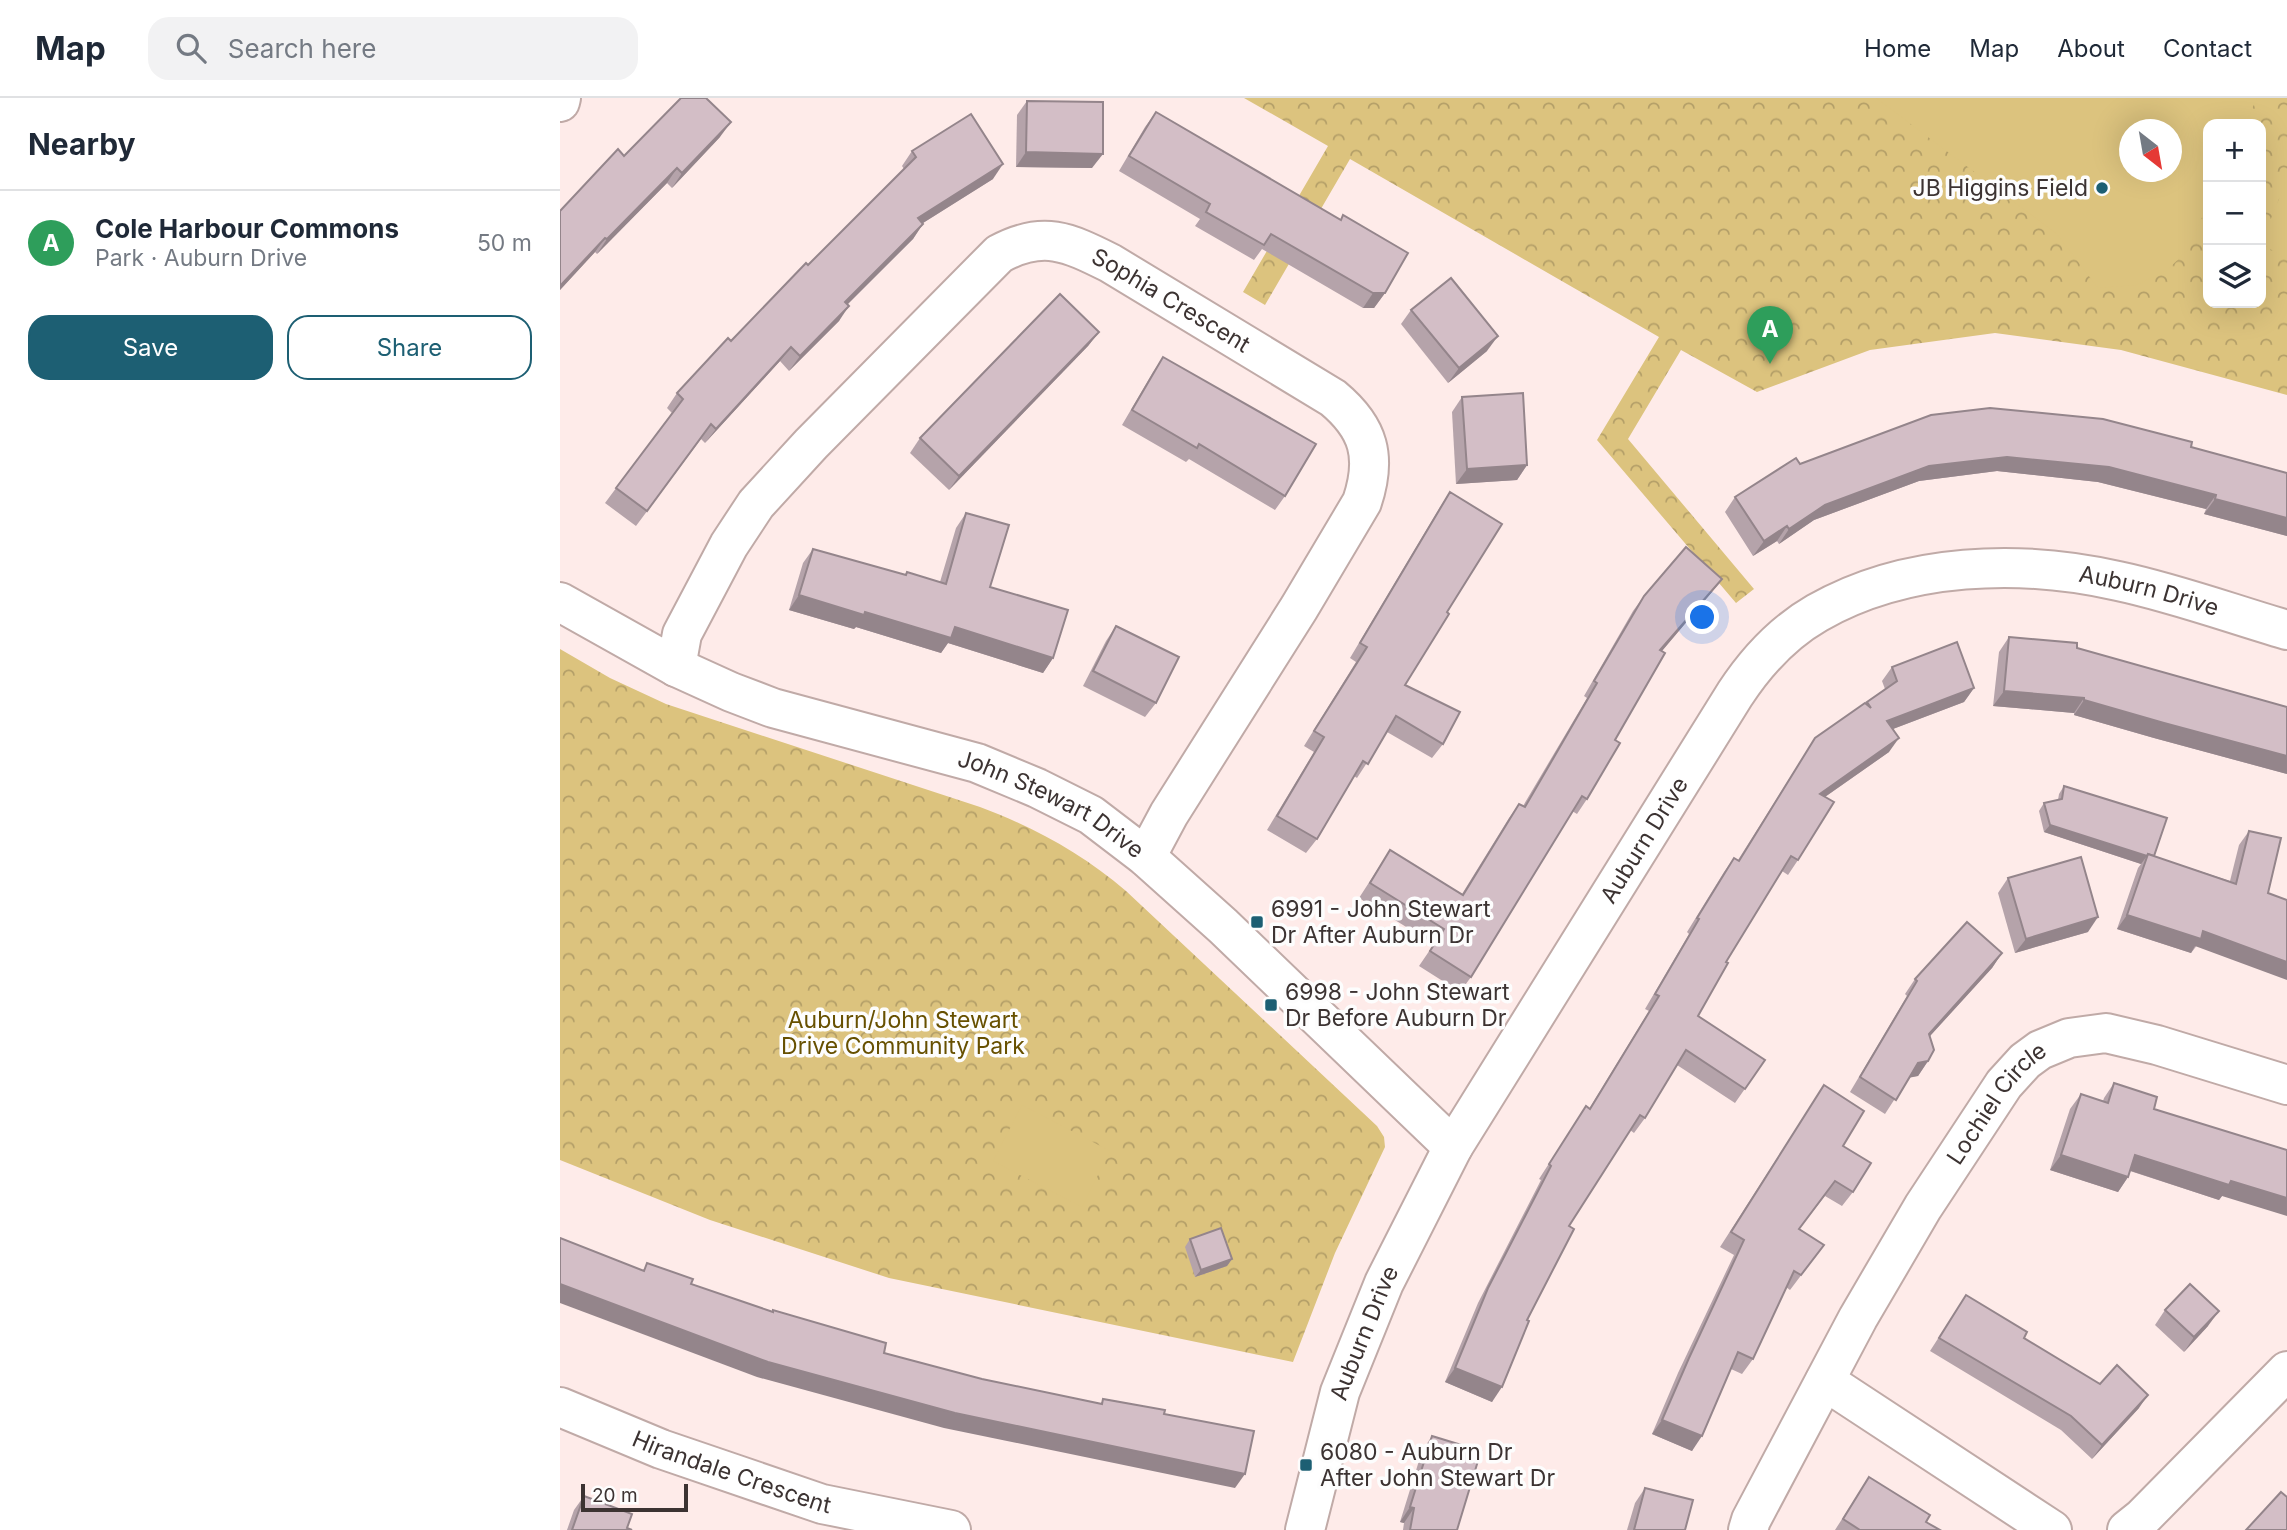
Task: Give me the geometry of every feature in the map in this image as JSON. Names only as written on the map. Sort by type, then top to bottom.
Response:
[{"type":"street","name":"Sophia Crescent","points":[[676,667],[682,634],[729,545],[756,504],[811,444],[999,254],[1035,240],[1060,241],[1077,246],[1110,263],[1333,398],[1362,430],[1370,459],[1362,502],[1299,608],[1168,814],[1146,857]]},
{"type":"street","name":"Auburn Drive","points":[[1305,1530],[1340,1392],[1384,1283],[1453,1147],[1743,683],[1776,644],[1816,613],[1870,589],[1933,574],[2009,568],[2119,581],[2287,630]]},
{"type":"street","name":"John Stewart Drive","points":[[560,602],[676,667],[773,708],[977,764],[1091,815],[1146,857],[1223,926],[1453,1147]]},
{"type":"street","name":"Lochiel Circle","points":[[1748,1530],[1858,1318],[1930,1196],[2015,1069],[2040,1050],[2069,1038],[2106,1033],[2157,1045],[2287,1085]]},
{"type":"street","points":[[2127,1530],[2287,1371]]},
{"type":"street","points":[[1825,1381],[2052,1530]]},
{"type":"street","name":"Hirandale Crescent","points":[[560,1407],[661,1449],[822,1504],[951,1530]]},
{"type":"green space","points":[[1244,98],[2287,98],[2287,395],[2121,350],[1995,333],[1870,350],[1757,392],[1681,350],[1628,439],[1754,589],[1736,603],[1597,440],[1659,337],[1350,159],[1265,305],[1243,292],[1328,146]]},
{"type":"green space","name":"JB Higgins Field","points":[[1876,98],[2257,98],[2247,119],[2203,119],[2203,215],[2187,251],[2166,271],[2136,285],[2098,288],[2057,234]]},
{"type":"green space","points":[[2287,179],[2287,260],[2266,246],[2266,231]]},
{"type":"green space","name":"Auburn/John Stewart Drive Community Park","points":[[560,649],[610,678],[666,704],[980,807],[1020,823],[1057,843],[1093,865],[1126,891],[1377,1126],[1384,1137],[1385,1147],[1335,1253],[1293,1362],[889,1278],[710,1220],[560,1160]]},
{"type":"green space","points":[[1022,1105],[1110,1151],[1082,1207],[993,1161]]},
{"type":"building","points":[[681,98],[706,98],[731,122],[682,173],[677,168],[560,286],[560,211],[618,149],[624,156]]},
{"type":"building","points":[[1027,101],[1103,102],[1103,154],[1026,152]]},
{"type":"building","points":[[1156,112],[1341,220],[1343,215],[1408,253],[1385,293],[1373,293],[1271,234],[1264,245],[1206,212],[1210,204],[1129,156]]},
{"type":"building","points":[[971,114],[1003,164],[918,218],[923,224],[845,302],[849,306],[800,356],[791,347],[716,429],[711,424],[647,511],[616,488],[683,399],[677,393],[728,338],[731,341],[806,263],[808,265],[916,157],[912,151]]},
{"type":"building","points":[[1451,278],[1498,336],[1459,368],[1411,310]]},
{"type":"building","points":[[1060,294],[1099,332],[959,476],[920,438]]},
{"type":"building","points":[[1163,357],[1316,444],[1285,496],[1199,444],[1197,448],[1132,410]]},
{"type":"building","points":[[1523,393],[1527,465],[1467,469],[1462,397]]},
{"type":"building","points":[[1990,408],[2103,419],[2192,442],[2191,447],[2287,473],[2287,518],[2215,499],[2216,495],[2109,467],[2007,457],[1929,466],[1825,505],[1789,529],[1787,526],[1764,541],[1735,497],[1796,458],[1800,464],[1931,415]]},
{"type":"building","points":[[1450,492],[1502,524],[1405,685],[1460,712],[1443,744],[1396,716],[1368,764],[1363,761],[1317,839],[1277,816],[1324,737],[1314,731],[1367,647],[1360,643]]},
{"type":"building","points":[[966,513],[1009,525],[990,587],[1068,610],[1053,658],[955,627],[951,638],[799,595],[813,549],[946,584]]},
{"type":"building","points":[[1686,547],[1722,579],[1660,650],[1665,653],[1615,740],[1620,743],[1587,799],[1582,796],[1471,977],[1430,951],[1444,929],[1370,883],[1390,850],[1463,895],[1519,804],[1525,807],[1644,596]]},
{"type":"building","points":[[1116,626],[1179,657],[1156,703],[1093,671]]},
{"type":"building","points":[[2009,637],[2077,643],[2077,648],[2287,707],[2287,756],[2084,698],[2004,691]]},
{"type":"building","points":[[1957,642],[1974,688],[1887,721],[1899,738],[1820,794],[1834,802],[1798,860],[1791,856],[1726,962],[1728,963],[1698,1016],[1765,1060],[1745,1089],[1686,1050],[1645,1118],[1640,1115],[1569,1226],[1574,1229],[1527,1320],[1529,1321],[1502,1387],[1455,1368],[1488,1288],[1551,1166],[1549,1164],[1586,1106],[1590,1109],[1659,996],[1655,994],[1699,919],[1697,918],[1734,858],[1739,861],[1815,738],[1865,703],[1871,708],[1867,702],[1897,681],[1892,667]]},
{"type":"building","points":[[2064,786],[2167,818],[2154,856],[2050,825],[2044,803],[2062,799]]},
{"type":"building","points":[[2249,831],[2281,838],[2268,893],[2287,900],[2287,962],[2203,931],[2201,939],[2127,915],[2148,854],[2236,884]]},
{"type":"building","points":[[2081,857],[2098,917],[2026,939],[2008,878]]},
{"type":"building","points":[[1967,922],[2002,953],[1929,1034],[1934,1050],[1928,1061],[1918,1063],[1896,1100],[1860,1077],[1917,981],[1915,979]]},
{"type":"building","points":[[2114,1083],[2157,1097],[2154,1109],[2287,1150],[2287,1198],[2231,1181],[2229,1185],[2135,1155],[2128,1177],[2061,1155],[2081,1094],[2108,1103]]},
{"type":"building","points":[[1824,1085],[1864,1111],[1843,1146],[1871,1163],[1853,1192],[1835,1181],[1799,1229],[1824,1245],[1801,1275],[1794,1271],[1753,1359],[1738,1352],[1702,1436],[1662,1420],[1744,1240],[1731,1232]]},
{"type":"building","points":[[1221,1228],[1232,1259],[1201,1270],[1190,1239]]},
{"type":"building","points":[[560,1238],[644,1271],[647,1263],[693,1279],[691,1284],[773,1312],[886,1343],[884,1353],[982,1379],[1102,1404],[1103,1399],[1165,1410],[1164,1414],[1254,1431],[1245,1474],[955,1413],[768,1362],[560,1284]]},
{"type":"building","points":[[2190,1284],[2219,1311],[2194,1337],[2165,1310]]},
{"type":"building","points":[[1966,1295],[2027,1332],[2024,1338],[2100,1384],[2117,1365],[2148,1395],[2102,1445],[2071,1416],[1939,1338]]},
{"type":"building","points":[[1432,1436],[1481,1451],[1457,1530],[1410,1530],[1414,1508],[1410,1507]]},
{"type":"building","points":[[1869,1477],[1930,1515],[1926,1522],[1940,1530],[1860,1530],[1843,1519]]},
{"type":"building","points":[[1645,1488],[1693,1500],[1685,1530],[1634,1530]]},
{"type":"building","points":[[2281,1492],[2287,1497],[2287,1530],[2246,1530]]},
{"type":"building","points":[[584,1496],[632,1514],[627,1528],[632,1530],[572,1530]]},
{"type":"place","name":"JB Higgins Field","points":[[2102,188]]},
{"type":"place","name":"Cole Harbour Commons","points":[[1770,364]]},
{"type":"place","name":"6991 - John Stewart Dr After Auburn Dr","points":[[1257,922]]},
{"type":"place","name":"6998 - John Stewart Dr Before Auburn Dr","points":[[1271,1005]]},
{"type":"place","name":"6080 - Auburn Dr After John Stewart Dr","points":[[1306,1465]]}]
